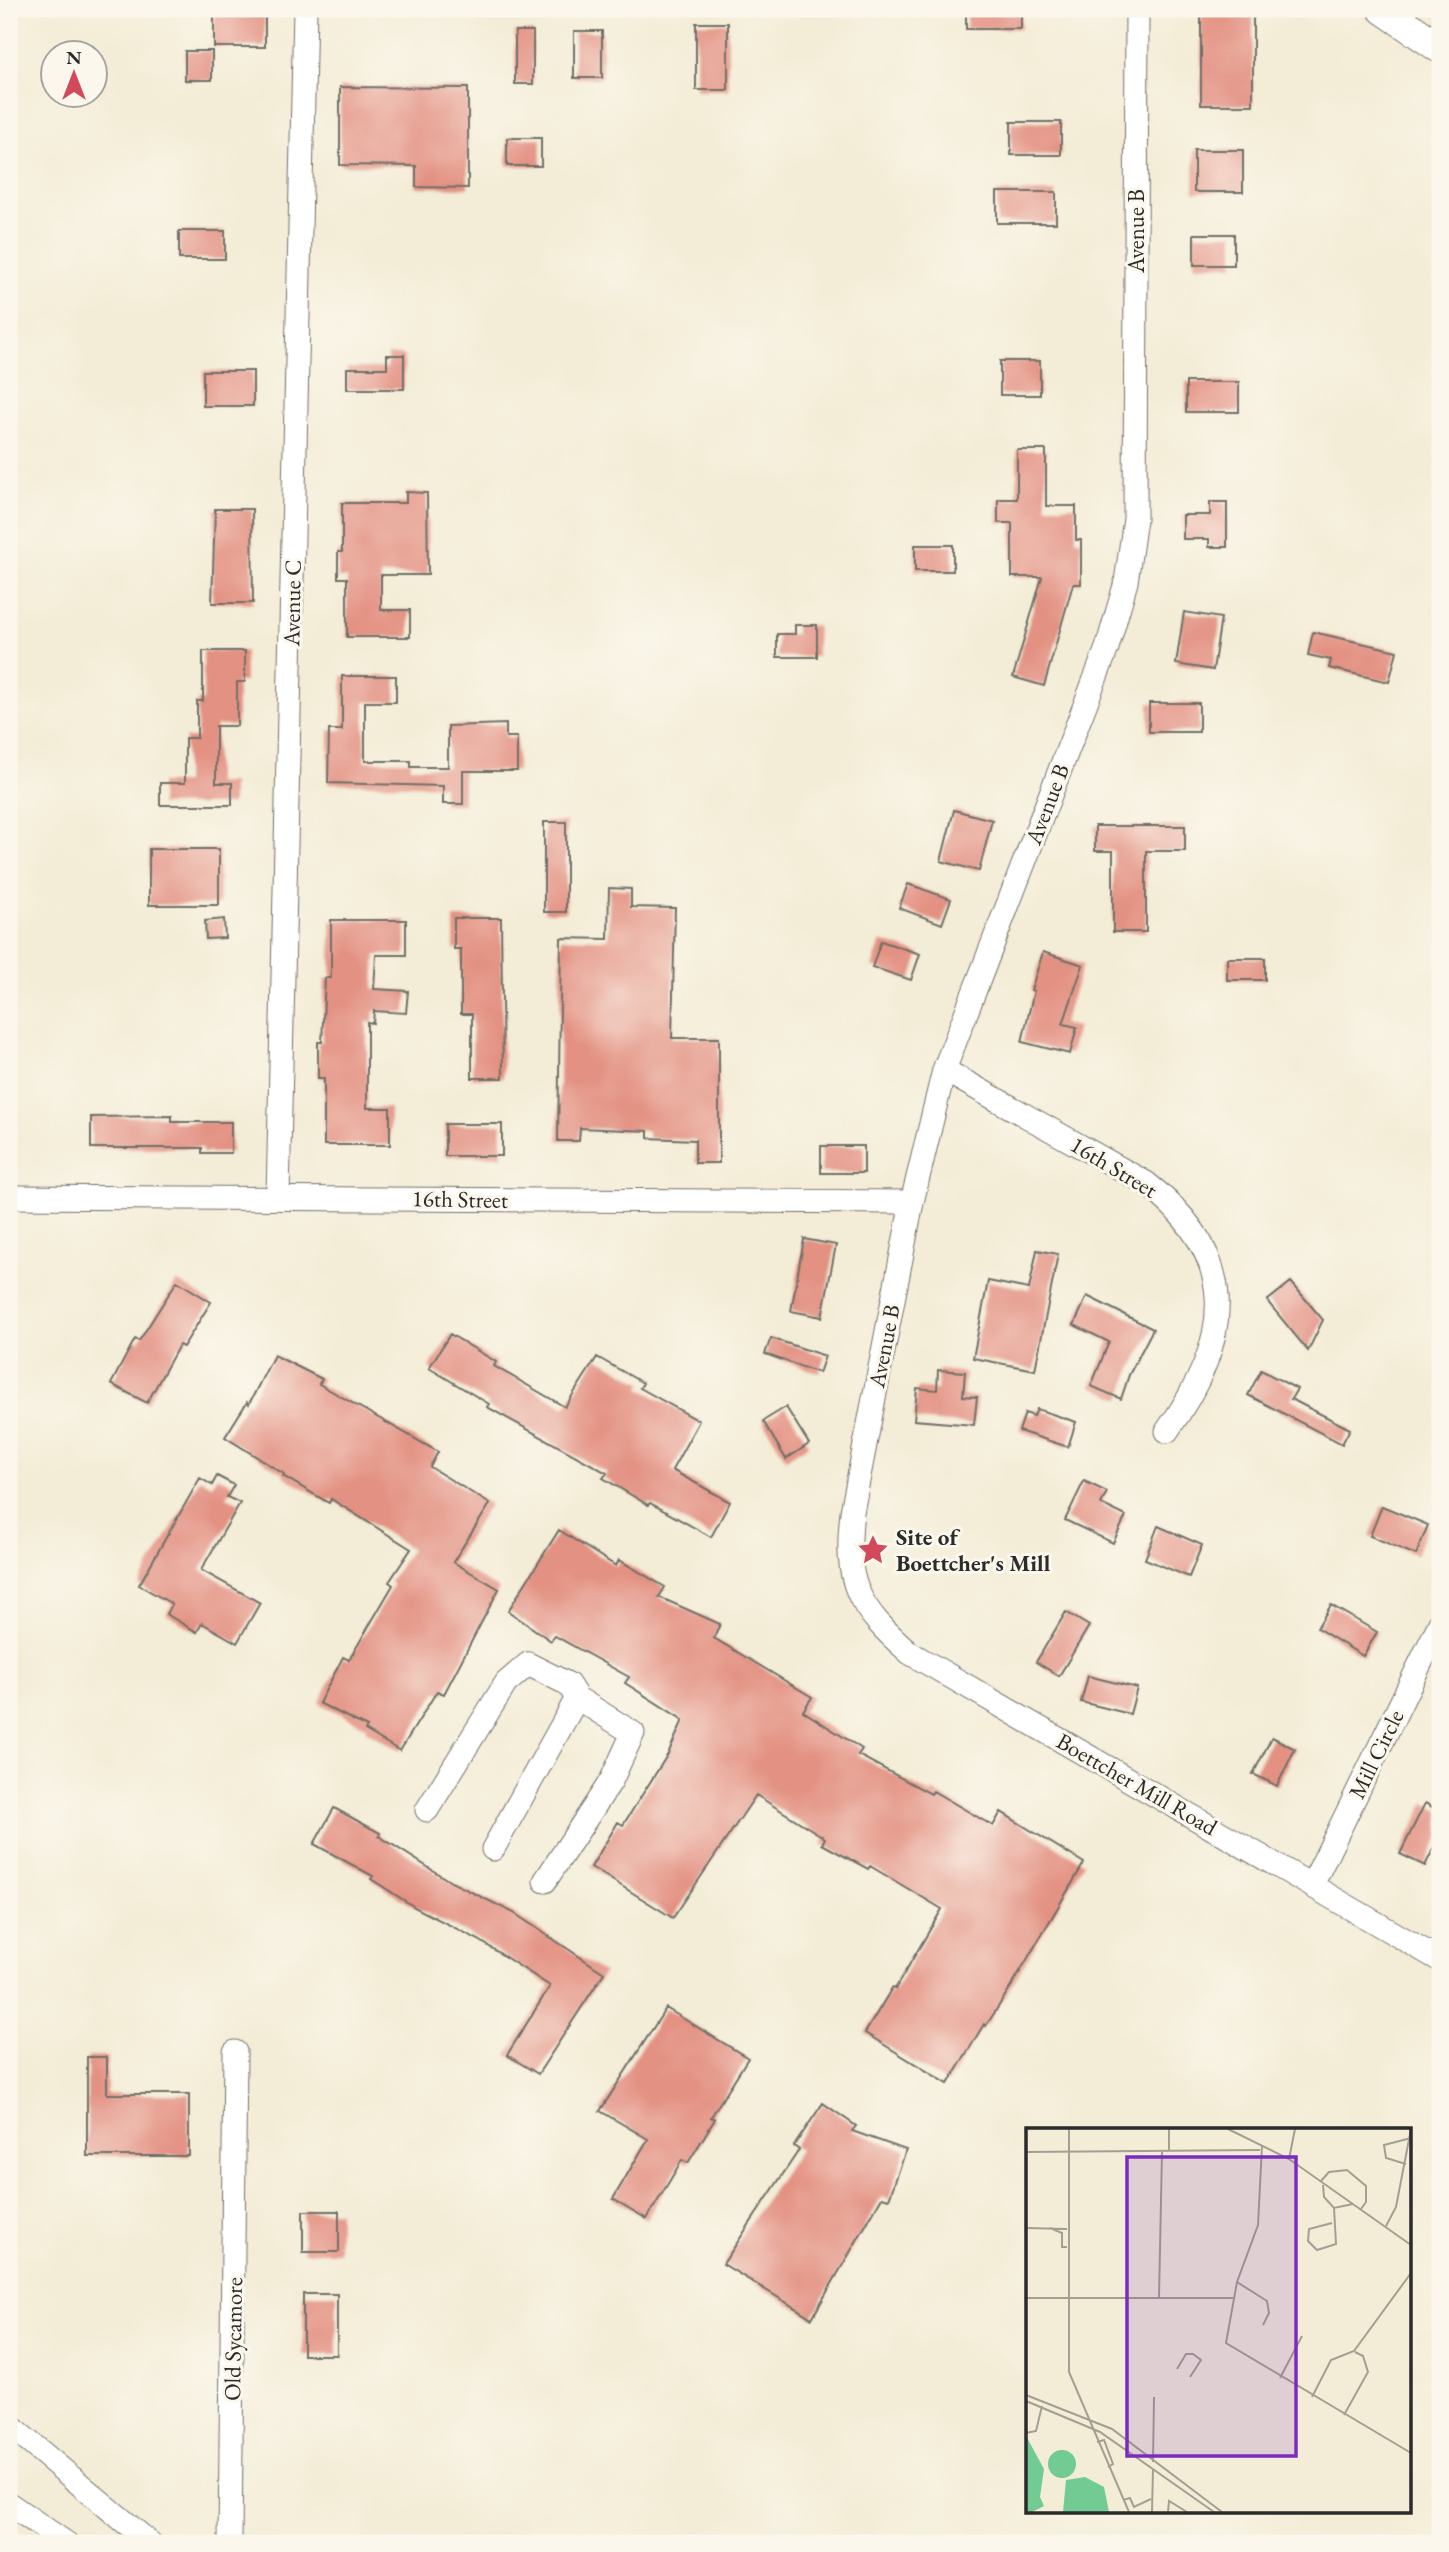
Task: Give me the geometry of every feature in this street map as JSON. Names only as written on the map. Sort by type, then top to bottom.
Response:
[{"type":"main road","points":[[1390,10],[1440,48]]},
{"type":"street","name":"Avenue C","points":[[278,1197],[305,9]]},
{"type":"street","name":"Avenue B","points":[[854,1585],[848,1552],[852,1512],[912,1202],[944,1070],[1107,648],[1126,582],[1135,519],[1137,9]]},
{"type":"street","name":"16th Street","points":[[944,1070],[1146,1183],[1175,1205],[1196,1232],[1210,1260],[1217,1294],[1215,1335],[1205,1371],[1167,1431]]},
{"type":"street","name":"16th Street","points":[[9,1197],[912,1202]]},
{"type":"street","name":"Boettcher Mill Road","points":[[854,1585],[884,1631],[910,1653],[1440,1960]]},
{"type":"street","name":"Mill Circle","points":[[1312,1885],[1440,1623]]},
{"type":"street","points":[[427,1810],[506,1683],[528,1664],[568,1684],[577,1698],[633,1733],[611,1782],[545,1881]]},
{"type":"street","points":[[493,1849],[577,1698]]},
{"type":"street","name":"Old Sycamore","points":[[230,2543],[235,2052]]},
{"type":"street","points":[[9,2425],[150,2543]]},
{"type":"street","points":[[9,2504],[66,2543]]},
{"type":"building","points":[[966,9],[1021,9],[1021,29],[966,29]]},
{"type":"building","points":[[1201,9],[1253,9],[1253,105],[1201,105]]},
{"type":"building","points":[[214,11],[265,11],[265,47],[214,47]]},
{"type":"building","points":[[696,23],[728,23],[728,90],[696,90]]},
{"type":"building","points":[[515,31],[533,31],[533,84],[515,84]]},
{"type":"building","points":[[574,31],[602,31],[602,78],[574,78]]},
{"type":"building","points":[[185,51],[212,51],[212,80],[185,80]]},
{"type":"building","points":[[340,87],[468,88],[468,188],[416,187],[416,166],[340,165]]},
{"type":"building","points":[[1011,122],[1061,122],[1061,155],[1011,155]]},
{"type":"building","points":[[507,138],[541,138],[541,166],[507,166]]},
{"type":"building","points":[[1194,150],[1243,150],[1243,192],[1194,192]]},
{"type":"building","points":[[997,192],[1056,192],[1056,223],[997,223]]},
{"type":"building","points":[[179,231],[225,231],[225,259],[179,259]]},
{"type":"building","points":[[1194,234],[1234,234],[1234,265],[1194,265]]},
{"type":"building","points":[[387,355],[404,355],[404,389],[347,389],[347,368],[387,368]]},
{"type":"building","points":[[1000,361],[1040,361],[1040,395],[1000,395]]},
{"type":"building","points":[[203,371],[253,371],[253,406],[203,406]]},
{"type":"building","points":[[1186,382],[1239,382],[1239,412],[1186,412]]},
{"type":"building","points":[[1017,450],[1046,450],[1046,506],[1076,506],[1076,540],[1081,540],[1081,584],[1073,584],[1044,686],[1013,677],[1042,577],[1012,577],[1012,523],[998,523],[998,499],[1017,499]]},
{"type":"building","points":[[406,492],[427,493],[428,575],[381,575],[381,610],[410,610],[410,637],[347,637],[347,578],[338,578],[338,552],[342,552],[342,503],[406,503]]},
{"type":"building","points":[[1210,502],[1227,502],[1227,547],[1209,547],[1209,539],[1183,539],[1183,515],[1210,515]]},
{"type":"building","points":[[215,509],[252,509],[253,603],[212,603]]},
{"type":"building","points":[[915,545],[953,545],[953,571],[915,571]]},
{"type":"building","points":[[1184,612],[1221,618],[1213,670],[1176,664]]},
{"type":"building","points":[[795,625],[817,625],[817,657],[777,657],[777,634],[795,634]]},
{"type":"building","points":[[1313,632],[1397,651],[1389,682],[1329,668],[1331,660],[1308,655]]},
{"type":"building","points":[[203,651],[245,651],[245,682],[237,682],[237,726],[216,726],[216,783],[232,783],[232,805],[160,805],[160,783],[185,783],[185,738],[197,738],[197,701],[203,701]]},
{"type":"building","points":[[342,676],[396,676],[396,702],[365,702],[365,761],[411,761],[411,767],[448,767],[448,726],[506,724],[506,737],[517,737],[517,771],[463,771],[463,804],[443,804],[443,786],[328,783],[329,730],[342,730]]},
{"type":"building","points":[[1149,703],[1199,703],[1199,732],[1149,732]]},
{"type":"building","points":[[954,810],[992,820],[979,871],[941,861]]},
{"type":"building","points":[[544,822],[566,822],[566,912],[544,912]]},
{"type":"building","points":[[1095,826],[1185,826],[1185,851],[1146,851],[1146,932],[1113,932],[1113,851],[1095,851]]},
{"type":"building","points":[[149,849],[219,849],[219,905],[149,905]]},
{"type":"building","points":[[908,884],[951,899],[942,924],[899,908]]},
{"type":"building","points":[[609,888],[631,889],[631,907],[675,908],[672,1038],[719,1038],[719,1163],[695,1163],[695,1140],[648,1138],[648,1131],[580,1128],[579,1141],[558,1141],[561,938],[608,939]]},
{"type":"building","points":[[454,918],[501,918],[503,1078],[472,1078],[472,1014],[461,1014],[461,949],[454,949]]},
{"type":"building","points":[[224,919],[225,938],[206,939],[205,921]]},
{"type":"building","points":[[331,920],[406,920],[406,955],[376,955],[374,989],[408,991],[406,1013],[374,1011],[373,1023],[367,1022],[367,1108],[390,1108],[390,1145],[324,1145],[324,1078],[318,1078],[318,1042],[322,1042],[325,978],[331,978]]},
{"type":"building","points":[[881,941],[920,954],[911,980],[872,967]]},
{"type":"building","points":[[1043,952],[1083,965],[1063,1024],[1077,1027],[1070,1054],[1022,1042],[1034,991],[1031,990]]},
{"type":"building","points":[[1227,958],[1265,958],[1265,980],[1227,980]]},
{"type":"building","points":[[172,1116],[172,1122],[231,1122],[231,1153],[202,1153],[202,1148],[91,1148],[91,1117]]},
{"type":"building","points":[[445,1124],[502,1124],[502,1156],[445,1156]]},
{"type":"building","points":[[821,1146],[864,1146],[864,1173],[821,1173]]},
{"type":"building","points":[[804,1239],[836,1245],[822,1317],[791,1311]]},
{"type":"building","points":[[1037,1250],[1058,1254],[1035,1370],[973,1358],[988,1281],[1029,1289]]},
{"type":"building","points":[[177,1281],[211,1302],[183,1347],[179,1345],[147,1403],[111,1384],[135,1339],[139,1341]]},
{"type":"building","points":[[1291,1282],[1323,1320],[1308,1351],[1267,1301]]},
{"type":"building","points":[[1087,1296],[1153,1329],[1129,1375],[1121,1399],[1091,1386],[1109,1342],[1074,1325]]},
{"type":"building","points":[[450,1334],[496,1362],[494,1366],[565,1407],[597,1357],[643,1383],[640,1388],[699,1421],[672,1470],[730,1502],[711,1537],[650,1503],[648,1505],[603,1478],[607,1473],[487,1407],[489,1404],[429,1368]]},
{"type":"building","points":[[771,1338],[825,1356],[819,1373],[765,1354]]},
{"type":"building","points":[[274,1355],[322,1379],[319,1384],[438,1452],[430,1467],[490,1504],[453,1562],[499,1589],[444,1694],[437,1691],[400,1751],[365,1730],[367,1727],[319,1703],[343,1657],[349,1660],[393,1585],[389,1582],[411,1549],[331,1499],[329,1503],[283,1476],[284,1474],[225,1437],[247,1402],[249,1404]]},
{"type":"building","points":[[938,1370],[965,1372],[963,1396],[977,1397],[974,1425],[914,1420],[917,1388],[937,1390]]},
{"type":"building","points":[[1261,1370],[1297,1389],[1291,1399],[1350,1429],[1342,1444],[1248,1395]]},
{"type":"building","points":[[786,1407],[809,1444],[786,1459],[763,1421]]},
{"type":"building","points":[[1037,1409],[1076,1422],[1068,1447],[1019,1431],[1025,1413],[1034,1416]]},
{"type":"building","points":[[217,1476],[234,1485],[227,1497],[240,1503],[201,1570],[260,1603],[237,1643],[202,1623],[197,1632],[166,1614],[172,1604],[139,1585],[200,1478],[212,1485]]},
{"type":"building","points":[[1084,1481],[1107,1492],[1101,1504],[1126,1516],[1113,1543],[1065,1520]]},
{"type":"building","points":[[1382,1506],[1428,1525],[1416,1555],[1370,1536]]},
{"type":"building","points":[[1158,1526],[1202,1545],[1189,1577],[1145,1559]]},
{"type":"building","points":[[559,1530],[616,1566],[619,1560],[665,1587],[659,1597],[720,1624],[714,1638],[812,1697],[803,1711],[862,1749],[858,1755],[931,1794],[933,1791],[993,1826],[1001,1812],[1084,1863],[1012,1985],[986,2026],[984,2024],[948,2084],[865,2033],[892,1988],[895,1989],[942,1909],[870,1866],[868,1869],[822,1844],[825,1838],[756,1795],[673,1918],[591,1867],[618,1822],[623,1825],[668,1754],[683,1720],[625,1683],[629,1677],[555,1636],[551,1641],[508,1611]]},
{"type":"building","points":[[1331,1605],[1377,1632],[1363,1656],[1317,1628]]},
{"type":"building","points":[[1066,1612],[1089,1626],[1059,1676],[1036,1662]]},
{"type":"building","points":[[1088,1676],[1137,1688],[1130,1714],[1081,1702]]},
{"type":"building","points":[[1272,1737],[1295,1749],[1277,1786],[1253,1774]]},
{"type":"building","points":[[1425,1803],[1440,1811],[1440,1835],[1425,1866],[1400,1854]]},
{"type":"building","points":[[334,1808],[380,1833],[379,1836],[451,1882],[514,1913],[604,1973],[538,2074],[507,2055],[550,1986],[479,1940],[416,1908],[371,1879],[373,1876],[314,1844]]},
{"type":"building","points":[[666,2008],[748,2058],[711,2117],[715,2119],[688,2163],[682,2160],[647,2219],[613,2199],[648,2139],[600,2111]]},
{"type":"building","points":[[87,2057],[107,2057],[107,2094],[189,2094],[189,2156],[87,2156]]},
{"type":"building","points":[[823,2103],[856,2126],[852,2131],[906,2150],[889,2199],[882,2197],[812,2318],[723,2264],[799,2150],[794,2146]]},
{"type":"building","points":[[303,2211],[339,2211],[339,2252],[303,2252]]},
{"type":"building","points":[[303,2294],[337,2294],[337,2355],[303,2355]]},
{"type":"place","name":"Site of Boettcher's Mill","points":[[873,1550]]}]
